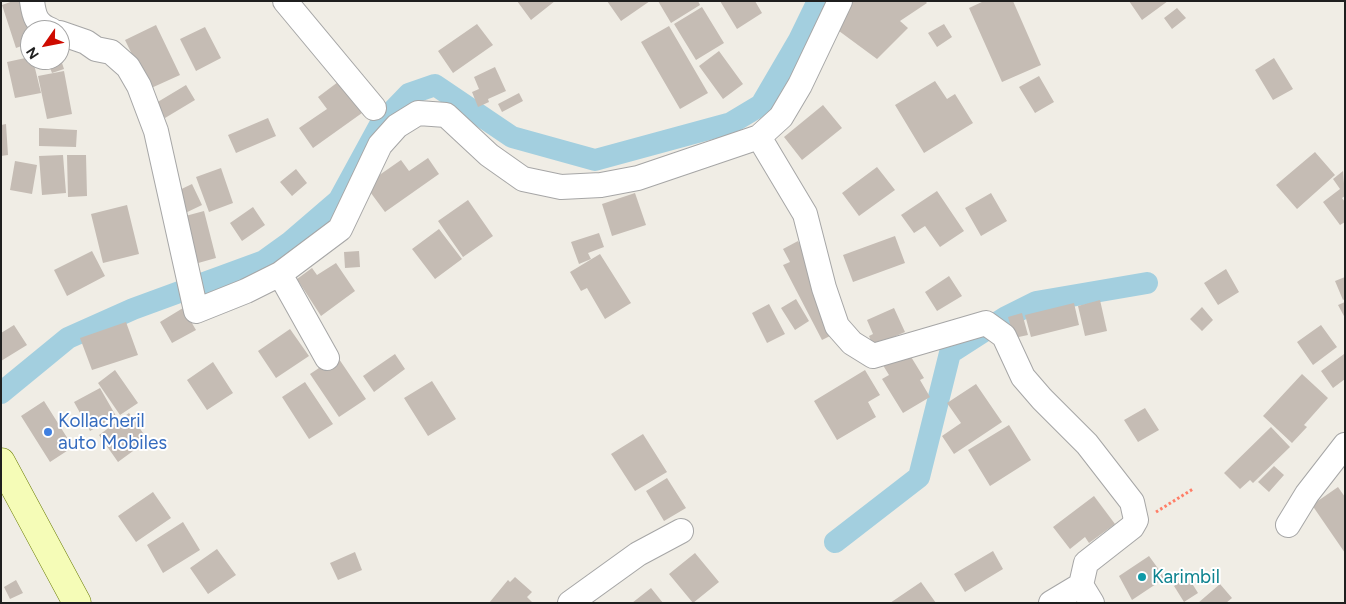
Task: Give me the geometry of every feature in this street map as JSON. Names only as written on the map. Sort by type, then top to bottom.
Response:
[{"type":"main road","points":[[1,462],[77,603]]},
{"type":"street","points":[[32,1],[36,20]]},
{"type":"street","points":[[285,1],[374,108]]},
{"type":"street","points":[[70,36],[86,42],[96,49],[111,52],[128,67],[139,86],[156,131],[196,311],[280,274],[340,230],[380,145],[397,126],[418,113],[446,115],[489,155],[524,179],[561,187],[601,185],[638,178],[759,137],[781,117],[800,85],[840,1]]},
{"type":"street","points":[[759,137],[805,214],[824,288],[838,326],[852,343],[873,356],[986,323],[1004,336],[1023,377],[1042,400],[1087,444],[1132,502],[1136,520],[1132,527],[1086,563],[1086,594],[1051,603]]},
{"type":"street","points":[[280,274],[327,358]]},
{"type":"street","points":[[1288,525],[1307,494],[1345,446]]},
{"type":"street","points":[[570,603],[638,554],[682,530]]},
{"type":"path","points":[[1136,520],[1152,514],[1194,489]]},
{"type":"building","points":[[13,1],[28,1],[34,20],[20,20],[20,47],[16,48],[2,5]]},
{"type":"building","points":[[517,1],[555,1],[531,20]]},
{"type":"building","points":[[607,1],[650,1],[621,21]]},
{"type":"building","points":[[658,1],[698,1],[700,5],[671,23]]},
{"type":"building","points":[[720,1],[755,1],[762,13],[737,29]]},
{"type":"building","points":[[851,1],[925,1],[927,3],[900,21],[908,28],[877,59],[839,31]]},
{"type":"building","points":[[984,1],[1013,1],[1041,65],[1002,82],[969,8]]},
{"type":"building","points":[[1129,1],[1168,1],[1142,20]]},
{"type":"building","points":[[702,7],[724,43],[696,60],[674,24]]},
{"type":"building","points":[[1177,8],[1186,18],[1172,29],[1164,18]]},
{"type":"building","points":[[477,24],[493,45],[453,73],[438,51]]},
{"type":"building","points":[[944,24],[952,37],[937,47],[928,33]]},
{"type":"building","points":[[156,25],[180,75],[149,89],[125,40]]},
{"type":"building","points":[[669,26],[708,93],[680,109],[641,42]]},
{"type":"building","points":[[205,27],[221,58],[196,71],[180,39]]},
{"type":"building","points":[[719,51],[743,84],[723,99],[699,66]]},
{"type":"building","points":[[1274,58],[1293,89],[1273,100],[1255,70]]},
{"type":"building","points":[[20,59],[20,70],[35,70],[41,93],[15,98],[7,62]]},
{"type":"building","points":[[495,67],[506,91],[488,99],[489,102],[478,107],[472,92],[479,89],[474,77]]},
{"type":"building","points":[[64,71],[72,114],[47,119],[38,76]]},
{"type":"building","points":[[1039,76],[1054,102],[1035,113],[1019,87]]},
{"type":"building","points":[[935,81],[947,99],[955,94],[973,123],[924,153],[895,105]]},
{"type":"building","points":[[338,82],[362,113],[313,148],[299,128],[327,109],[318,97]]},
{"type":"building","points":[[186,85],[195,100],[165,118],[156,103]]},
{"type":"building","points":[[519,93],[523,101],[502,112],[498,104]]},
{"type":"building","points":[[823,105],[842,128],[802,160],[784,137]]},
{"type":"building","points":[[268,118],[276,136],[236,153],[228,135]]},
{"type":"building","points":[[6,124],[8,155],[1,156],[1,125]]},
{"type":"building","points":[[39,128],[77,130],[76,147],[39,146]]},
{"type":"building","points":[[1315,152],[1335,175],[1297,209],[1276,185]]},
{"type":"building","points":[[63,155],[66,193],[42,195],[39,156]]},
{"type":"building","points":[[67,155],[86,155],[87,196],[68,197]]},
{"type":"building","points":[[428,158],[439,174],[385,212],[365,185],[401,160],[409,171]]},
{"type":"building","points":[[15,161],[37,165],[32,194],[10,190]]},
{"type":"building","points":[[877,167],[895,190],[859,216],[842,193]]},
{"type":"building","points":[[221,168],[233,203],[209,212],[196,177]]},
{"type":"building","points":[[296,169],[307,183],[292,196],[280,182]]},
{"type":"building","points":[[1343,171],[1345,196],[1342,198],[1345,202],[1345,222],[1340,225],[1323,202],[1340,189],[1333,179]]},
{"type":"building","points":[[192,184],[202,205],[179,216],[169,195]]},
{"type":"building","points":[[937,191],[964,231],[940,247],[925,226],[914,233],[901,215]]},
{"type":"building","points":[[635,193],[646,225],[612,236],[602,204]]},
{"type":"building","points":[[991,193],[1007,221],[981,236],[965,208]]},
{"type":"building","points":[[468,200],[493,236],[463,257],[438,221]]},
{"type":"building","points":[[127,205],[139,254],[103,263],[91,214]]},
{"type":"building","points":[[253,207],[265,225],[242,241],[230,223]]},
{"type":"building","points":[[204,211],[216,258],[191,265],[178,218]]},
{"type":"building","points":[[439,229],[462,259],[435,279],[412,249]]},
{"type":"building","points":[[599,233],[604,247],[588,253],[591,259],[579,264],[571,242]]},
{"type":"building","points":[[895,236],[905,263],[853,282],[843,255]]},
{"type":"building","points":[[798,241],[844,329],[822,340],[783,265],[790,262],[783,249]]},
{"type":"building","points":[[92,251],[105,276],[67,296],[54,270]]},
{"type":"building","points":[[359,251],[360,267],[345,268],[344,252]]},
{"type":"building","points":[[600,254],[631,303],[605,319],[587,288],[581,291],[570,272]]},
{"type":"building","points":[[336,263],[355,291],[321,316],[297,279],[312,268],[317,275]]},
{"type":"building","points":[[1226,269],[1239,292],[1218,305],[1204,283]]},
{"type":"building","points":[[949,276],[962,296],[937,311],[925,292]]},
{"type":"building","points":[[1345,277],[1345,299],[1343,300],[1335,281]]},
{"type":"building","points":[[796,299],[809,321],[795,330],[781,308]]},
{"type":"building","points":[[1100,300],[1107,331],[1085,336],[1078,306]]},
{"type":"building","points":[[1345,302],[1345,318],[1338,305]]},
{"type":"building","points":[[1074,303],[1079,325],[1031,337],[1025,315]]},
{"type":"building","points":[[769,304],[785,334],[767,343],[752,313]]},
{"type":"building","points":[[1202,307],[1213,320],[1202,331],[1190,319]]},
{"type":"building","points":[[183,308],[196,330],[172,343],[160,322]]},
{"type":"building","points":[[894,308],[905,332],[873,346],[869,336],[873,334],[867,320]]},
{"type":"building","points":[[1022,313],[1028,335],[1014,338],[1008,317]]},
{"type":"building","points":[[126,322],[138,355],[92,370],[80,338]]},
{"type":"building","points":[[14,325],[27,345],[1,361],[1,333]]},
{"type":"building","points":[[1321,325],[1337,347],[1313,365],[1297,342]]},
{"type":"building","points":[[290,329],[309,356],[276,378],[258,351]]},
{"type":"building","points":[[905,347],[924,378],[920,380],[930,397],[903,413],[882,379],[889,375],[881,362]]},
{"type":"building","points":[[395,354],[405,369],[374,392],[363,376]]},
{"type":"building","points":[[1344,354],[1345,379],[1333,388],[1321,371]]},
{"type":"building","points":[[337,356],[366,399],[339,417],[310,374]]},
{"type":"building","points":[[213,362],[233,393],[207,410],[187,380]]},
{"type":"building","points":[[115,370],[138,403],[120,415],[98,383]]},
{"type":"building","points":[[865,370],[880,395],[868,402],[876,417],[837,440],[814,401]]},
{"type":"building","points":[[1302,374],[1328,398],[1304,425],[1307,427],[1292,443],[1263,416]]},
{"type":"building","points":[[432,381],[456,419],[428,436],[404,398]]},
{"type":"building","points":[[305,382],[333,424],[309,439],[282,397]]},
{"type":"building","points":[[976,384],[1002,422],[954,454],[942,436],[961,423],[947,403]]},
{"type":"building","points":[[100,388],[116,416],[90,431],[74,402]]},
{"type":"building","points":[[44,401],[73,447],[50,462],[21,416]]},
{"type":"building","points":[[1145,408],[1159,430],[1138,442],[1124,420]]},
{"type":"building","points":[[129,413],[148,440],[118,462],[99,435]]},
{"type":"building","points":[[1009,425],[1031,460],[990,486],[968,450]]},
{"type":"building","points":[[1271,427],[1290,447],[1253,483],[1250,480],[1240,489],[1224,473]]},
{"type":"building","points":[[643,434],[667,472],[635,491],[611,454]]},
{"type":"building","points":[[1274,466],[1284,475],[1269,492],[1258,482]]},
{"type":"building","points":[[667,478],[686,508],[664,521],[646,491]]},
{"type":"building","points":[[1338,487],[1345,497],[1345,553],[1312,505]]},
{"type":"building","points":[[153,492],[171,518],[136,542],[118,516]]},
{"type":"building","points":[[1094,496],[1115,524],[1089,543],[1085,537],[1070,549],[1053,527]]},
{"type":"building","points":[[183,522],[200,550],[163,573],[147,545]]},
{"type":"building","points":[[217,549],[236,575],[208,594],[190,568]]},
{"type":"building","points":[[993,551],[1003,569],[965,592],[954,574]]},
{"type":"building","points":[[355,552],[362,570],[338,580],[330,563]]},
{"type":"building","points":[[695,553],[719,582],[693,603],[669,574]]},
{"type":"building","name":"Karimbil","points":[[1149,556],[1165,578],[1132,600],[1119,576]]},
{"type":"building","points":[[515,577],[532,592],[527,597],[533,603],[489,603],[508,580],[510,582]]},
{"type":"building","points":[[1188,577],[1198,593],[1184,602],[1174,586]]},
{"type":"building","points":[[16,580],[23,593],[10,599],[4,587]]},
{"type":"building","points":[[921,582],[936,603],[890,603]]},
{"type":"building","points":[[1220,584],[1232,598],[1226,603],[1198,603]]},
{"type":"building","points":[[651,588],[663,603],[632,603]]},
{"type":"waterway","points":[[1,393],[68,338],[133,309],[264,261],[289,243],[339,200],[381,123],[409,94],[435,85],[512,137],[595,160],[731,123],[761,105],[799,40],[818,1]]},
{"type":"waterway","points":[[835,542],[919,477],[950,353],[1006,317],[1036,302],[1147,283]]},
{"type":"place","name":"Kollacheril auto Mobiles","points":[[48,432]]},
{"type":"place","name":"Karimbil","points":[[1142,577]]}]
